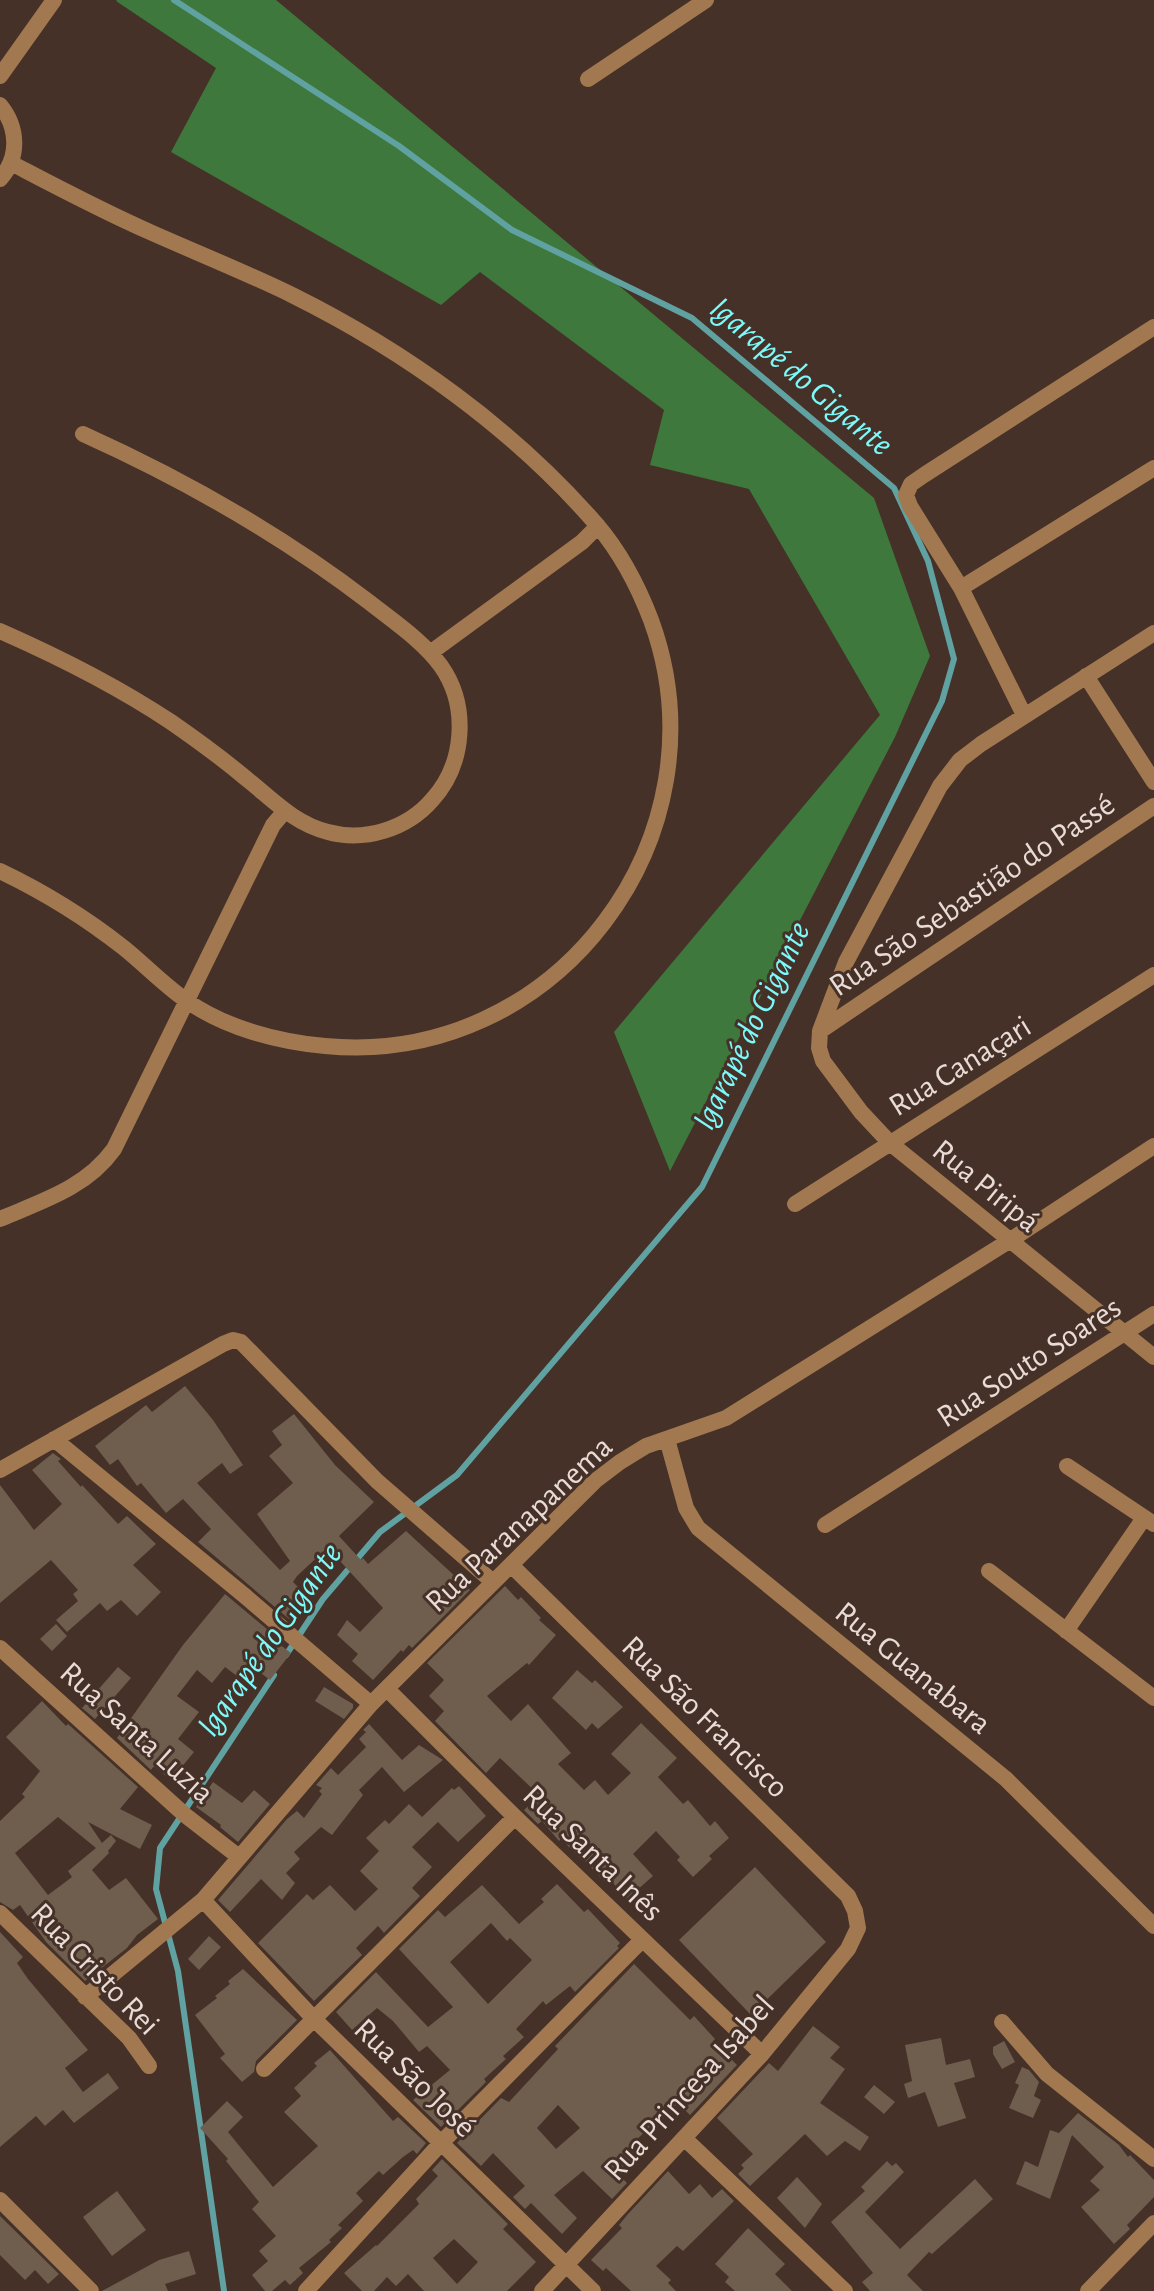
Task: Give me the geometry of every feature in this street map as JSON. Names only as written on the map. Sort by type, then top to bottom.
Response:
[{"type":"street","points":[[0,76],[54,0]]},
{"type":"street","points":[[588,79],[706,0]]},
{"type":"street","points":[[0,105],[15,137],[11,163],[0,179]]},
{"type":"street","points":[[0,871],[85,920],[186,1000],[238,1026],[297,1043],[358,1048],[389,1046],[448,1033],[505,1009],[555,975],[598,932],[633,880],[657,822],[669,761],[670,729],[664,667],[657,636],[633,578],[598,526],[534,462],[482,416],[391,351],[294,296],[144,230],[11,163]]},
{"type":"street","points":[[1024,715],[961,588],[906,495],[911,484],[1154,327]]},
{"type":"street","points":[[0,631],[87,672],[141,703],[210,750],[298,821],[328,833],[360,835],[384,831],[407,821],[433,800],[452,770],[460,718],[450,683],[430,653],[340,580],[242,515],[83,434]]},
{"type":"street","points":[[961,588],[1154,468]]},
{"type":"street","points":[[430,653],[582,542],[598,526]]},
{"type":"street","points":[[820,1031],[846,962],[940,786],[960,760],[1024,715],[1154,633]]},
{"type":"street","points":[[1086,676],[1154,782]]},
{"type":"street","name":"Rua São Sebastião do Passé","points":[[820,1031],[1154,806]]},
{"type":"street","points":[[0,1219],[75,1186],[106,1161],[273,825],[285,811]]},
{"type":"street","name":"Rua Canaçari","points":[[795,1204],[1154,975]]},
{"type":"street","name":"Rua Piripá","points":[[820,1031],[819,1048],[823,1061],[861,1112],[890,1143],[1154,1357]]},
{"type":"street","name":"Rua Paranapanema","points":[[85,1997],[203,1900],[371,1704],[595,1481],[646,1446],[726,1418],[1009,1241],[1154,1146]]},
{"type":"street","name":"Rua Souto Soares","points":[[825,1525],[1154,1314]]},
{"type":"street","points":[[0,1470],[233,1340],[248,1348],[396,1498],[493,1582]]},
{"type":"street","points":[[54,1439],[371,1704]]},
{"type":"street","name":"Rua Guanabara","points":[[667,1439],[686,1508],[698,1528],[1006,1779],[1154,1926]]},
{"type":"street","points":[[1066,1631],[1149,1521],[1067,1466]]},
{"type":"street","name":"Rua São Francisco","points":[[512,1566],[848,1896],[855,1911]]},
{"type":"street","points":[[989,1571],[1154,1698]]},
{"type":"street","name":"Rua Santa Luzia","points":[[0,1648],[185,1815],[239,1857]]},
{"type":"street","name":"Rua Santa Inês","points":[[387,1689],[515,1817],[762,2054]]},
{"type":"street","points":[[264,2069],[515,1817]]},
{"type":"street","name":"Rua São José","points":[[203,1900],[315,2020],[593,2291]]},
{"type":"street","name":"Rua Princesa Isabel","points":[[542,2291],[762,2054],[848,1949],[858,1928],[855,1911]]},
{"type":"street","name":"Rua Cristo Rei","points":[[0,1913],[129,2038],[149,2066]]},
{"type":"street","points":[[306,2291],[442,2142],[642,1940]]},
{"type":"street","points":[[1002,2022],[1047,2074],[1154,2159]]},
{"type":"street","points":[[684,2138],[845,2291]]},
{"type":"street","points":[[0,2200],[91,2291]]},
{"type":"street","points":[[1099,2288],[1154,2223]]},
{"type":"green space","points":[[117,0],[276,0],[874,498],[930,656],[895,737],[670,1171],[614,1032],[880,715],[749,489],[650,465],[664,410],[480,272],[441,305],[171,152],[216,68]]},
{"type":"building","points":[[185,1386],[213,1420],[243,1465],[230,1474],[222,1463],[197,1483],[280,1570],[290,1561],[257,1514],[293,1483],[269,1456],[282,1445],[272,1431],[294,1414],[335,1465],[374,1502],[339,1536],[361,1560],[363,1558],[368,1564],[406,1531],[470,1590],[412,1648],[409,1645],[403,1652],[401,1650],[373,1680],[352,1661],[358,1654],[337,1635],[347,1620],[360,1632],[383,1608],[340,1561],[337,1563],[325,1550],[297,1576],[293,1582],[309,1598],[289,1619],[198,1542],[211,1529],[183,1499],[166,1513],[141,1483],[137,1486],[118,1459],[110,1465],[95,1446],[146,1405],[152,1412]]},
{"type":"building","points":[[53,1453],[118,1524],[127,1516],[156,1544],[133,1565],[161,1592],[137,1616],[121,1600],[107,1611],[100,1603],[67,1632],[56,1620],[78,1601],[73,1594],[78,1590],[51,1560],[0,1603],[0,1485],[34,1530],[62,1504],[32,1470]]},
{"type":"building","points":[[505,1586],[518,1600],[521,1597],[556,1635],[529,1665],[527,1663],[487,1696],[511,1721],[528,1704],[571,1753],[558,1764],[584,1790],[595,1780],[608,1795],[631,1773],[611,1754],[641,1723],[677,1758],[658,1777],[683,1804],[688,1800],[710,1826],[715,1821],[729,1838],[709,1856],[712,1859],[693,1877],[677,1860],[680,1857],[656,1831],[633,1854],[653,1876],[627,1899],[608,1877],[604,1881],[561,1839],[559,1841],[542,1821],[538,1824],[524,1810],[540,1796],[500,1758],[486,1773],[435,1721],[444,1711],[429,1696],[444,1680],[427,1663]]},
{"type":"building","points":[[225,1594],[291,1653],[270,1680],[248,1663],[237,1676],[225,1667],[212,1683],[197,1670],[177,1696],[199,1712],[178,1739],[194,1752],[171,1780],[154,1766],[151,1770],[117,1738],[183,1645]]},
{"type":"building","points":[[56,1624],[67,1636],[52,1651],[40,1639]]},
{"type":"building","points":[[118,1667],[131,1678],[95,1719],[82,1708]]},
{"type":"building","points":[[577,1670],[592,1683],[595,1680],[623,1707],[598,1729],[592,1723],[586,1730],[552,1698]]},
{"type":"building","points":[[324,1687],[353,1704],[344,1719],[315,1701]]},
{"type":"building","points":[[42,1701],[66,1726],[68,1724],[138,1787],[120,1809],[152,1825],[140,1849],[88,1822],[102,1843],[111,1835],[116,1841],[92,1870],[109,1890],[126,1878],[158,1919],[85,1981],[46,1942],[20,1905],[13,1910],[0,1902],[0,1821],[25,1797],[22,1794],[40,1771],[6,1737]],"holes":[[[58,1817],[96,1848],[68,1871],[72,1877],[48,1895],[15,1853]]]},
{"type":"building","points":[[369,1724],[402,1760],[419,1745],[443,1760],[404,1792],[382,1767],[359,1790],[363,1795],[332,1835],[321,1827],[294,1852],[300,1859],[286,1873],[295,1883],[282,1900],[261,1879],[230,1912],[218,1900],[287,1819],[297,1811],[304,1818],[322,1794],[319,1791],[322,1788],[316,1785],[331,1768],[338,1775],[366,1747],[359,1739]]},
{"type":"building","points":[[213,1782],[242,1803],[254,1790],[270,1804],[238,1842],[196,1807]]},
{"type":"building","points":[[459,1786],[486,1816],[458,1842],[438,1822],[412,1847],[432,1867],[412,1888],[420,1896],[384,1933],[378,1926],[356,1948],[362,1955],[314,2001],[258,1943],[307,1894],[313,1900],[330,1885],[355,1911],[378,1889],[360,1871],[379,1851],[366,1838],[385,1820],[389,1824],[409,1804],[422,1817],[452,1788],[454,1790]]},
{"type":"building","points":[[755,1867],[826,1942],[751,2015],[679,1940]]},
{"type":"building","points":[[557,1884],[584,1912],[588,1909],[620,1943],[619,1948],[575,1992],[570,1986],[546,2005],[543,2001],[516,2029],[524,2037],[503,2056],[506,2059],[484,2079],[486,2082],[441,2127],[413,2100],[450,2070],[427,2046],[419,2052],[393,2021],[377,2008],[352,2030],[336,2012],[376,1972],[428,2027],[453,2007],[399,1949],[438,1910],[445,1917],[482,1885],[519,1924],[544,1902],[541,1899]],"holes":[[[491,1923],[507,1941],[510,1938],[532,1960],[488,2004],[450,1962]]]},
{"type":"building","points":[[0,1932],[23,1957],[17,1963],[28,1979],[88,2050],[65,2068],[83,2092],[108,2073],[119,2088],[74,2123],[63,2110],[45,2126],[36,2116],[0,2147]]},
{"type":"building","points":[[209,1936],[221,1947],[199,1970],[188,1959]]},
{"type":"building","points":[[634,1964],[690,2020],[694,2016],[737,2065],[690,2115],[678,2103],[630,2146],[638,2153],[617,2173],[627,2183],[612,2199],[583,2171],[554,2195],[577,2218],[562,2234],[531,2203],[525,2209],[513,2197],[525,2186],[493,2153],[481,2166],[457,2143],[501,2098],[509,2102],[558,2049],[555,2046]],"holes":[[[558,2105],[580,2128],[556,2149],[537,2128]]]},
{"type":"building","points":[[243,1969],[297,2020],[256,2061],[254,2072],[242,2082],[220,2058],[225,2054],[195,2015],[217,1998],[215,1996],[230,1984],[228,1981]]},
{"type":"building","points":[[813,2026],[840,2047],[830,2058],[845,2069],[820,2103],[869,2137],[860,2151],[845,2141],[827,2156],[805,2134],[750,2186],[738,2174],[744,2168],[741,2165],[753,2154],[717,2118],[769,2063],[778,2071]]},
{"type":"building","points":[[941,2038],[946,2065],[970,2059],[975,2077],[954,2083],[966,2118],[938,2127],[925,2092],[908,2098],[904,2084],[912,2081],[905,2045]]},
{"type":"building","points":[[1004,2041],[1015,2062],[1002,2069],[993,2054],[993,2047]]},
{"type":"building","points":[[330,2050],[393,2121],[398,2117],[426,2143],[417,2154],[413,2150],[383,2175],[379,2171],[356,2193],[363,2201],[338,2225],[342,2228],[329,2240],[331,2242],[299,2268],[303,2273],[290,2285],[285,2280],[272,2291],[265,2291],[252,2275],[268,2261],[259,2251],[276,2236],[252,2209],[259,2202],[226,2161],[228,2159],[200,2128],[227,2101],[243,2117],[228,2132],[273,2187],[318,2146],[284,2112],[301,2096],[294,2088],[317,2066],[314,2063]]},
{"type":"building","points":[[1022,2067],[1039,2082],[1034,2096],[1041,2100],[1033,2118],[1009,2108],[1019,2085],[1015,2083]]},
{"type":"building","points":[[874,2085],[895,2102],[884,2114],[864,2097]]},
{"type":"building","points":[[1078,2113],[1119,2145],[1154,2180],[1154,2197],[1127,2225],[1130,2229],[1114,2244],[1081,2207],[1100,2190],[1090,2181],[1104,2167],[1072,2135],[1050,2199],[1016,2184],[1025,2161],[1038,2167],[1050,2130],[1059,2133]]},
{"type":"building","points":[[442,2159],[508,2224],[503,2229],[536,2262],[507,2291],[424,2291],[408,2274],[396,2286],[387,2277],[374,2291],[362,2291],[344,2273],[377,2246],[419,2204],[416,2199],[438,2176],[432,2170]],"holes":[[[454,2239],[478,2262],[457,2284],[433,2258]]]},
{"type":"building","points":[[887,2161],[892,2166],[896,2163],[904,2172],[865,2212],[900,2249],[975,2179],[993,2199],[932,2254],[929,2252],[907,2275],[923,2291],[870,2291],[862,2282],[873,2273],[831,2222],[865,2191],[861,2187]]},
{"type":"building","points":[[668,2171],[689,2194],[700,2184],[712,2198],[722,2189],[734,2201],[683,2251],[677,2246],[656,2266],[671,2280],[668,2283],[676,2291],[631,2291],[606,2268],[603,2271],[591,2260],[622,2228],[619,2225]]},
{"type":"building","points":[[797,2177],[822,2204],[805,2228],[777,2198]]},
{"type":"building","points":[[117,2191],[146,2230],[112,2256],[83,2217]]},
{"type":"building","points":[[0,2216],[59,2274],[48,2284],[35,2270],[25,2280],[0,2255]]},
{"type":"building","points":[[748,2228],[785,2264],[775,2274],[792,2291],[735,2291],[725,2282],[729,2277],[715,2264]]},
{"type":"building","points":[[189,2251],[196,2274],[165,2284],[168,2291],[102,2291],[159,2260]]},
{"type":"waterway","name":"Igarapé do Gigante","points":[[174,0],[399,146],[512,230],[692,318],[894,488],[928,561],[954,659],[942,701],[702,1187],[457,1475],[380,1532],[323,1599],[286,1655]]},
{"type":"waterway","name":"Igarapé do Gigante","points":[[224,2291],[178,1971],[156,1889],[160,1848],[274,1675]]}]
